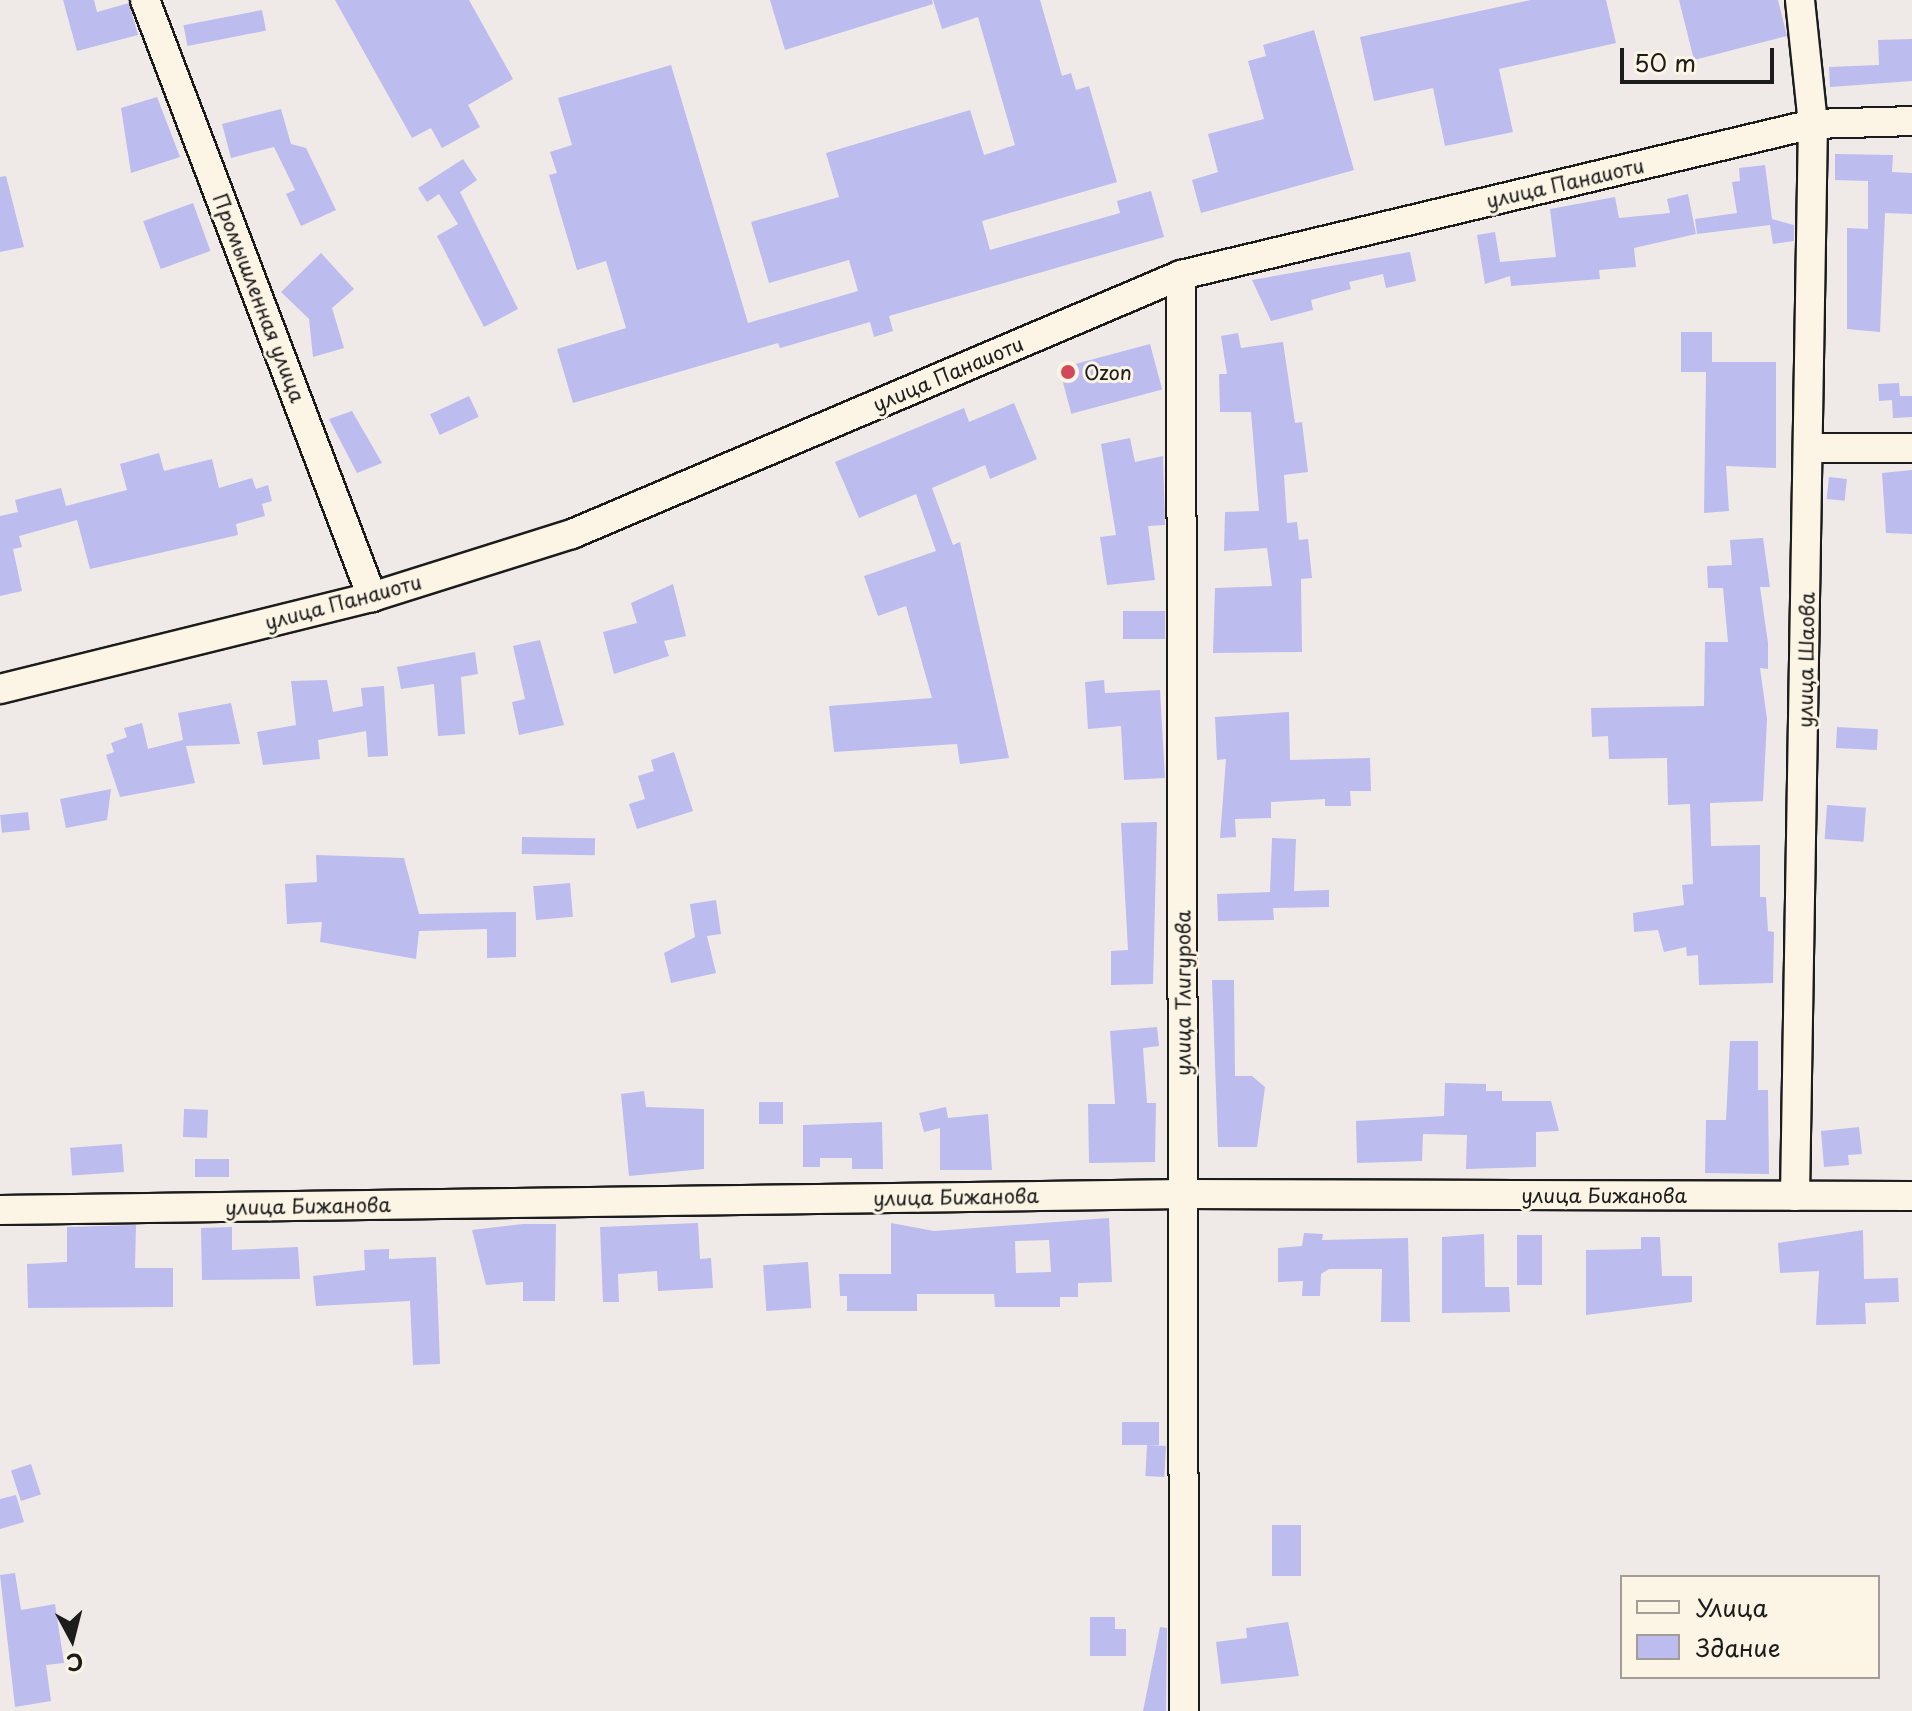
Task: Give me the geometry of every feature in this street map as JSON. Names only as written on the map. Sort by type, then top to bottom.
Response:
[{"type":"street","name":"Промышленная улица","points":[[145,0],[372,597]]},
{"type":"street","name":"улица Шаова","points":[[1795,1196],[1810,448],[1813,124],[1800,0]]},
{"type":"street","name":"улица Панаиоти","points":[[0,689],[372,597],[572,534],[1181,275],[1813,124],[1912,121]]},
{"type":"street","name":"улица Тлигурова","points":[[1181,275],[1184,1711]]},
{"type":"street","points":[[1810,448],[1912,448]]},
{"type":"street","name":"улица Бижанова","points":[[0,1210],[1184,1194],[1912,1196]]},
{"type":"building","points":[[63,0],[94,0],[97,12],[129,3],[138,35],[77,51]]},
{"type":"building","points":[[335,0],[469,0],[513,79],[468,105],[480,127],[442,148],[431,128],[412,138]]},
{"type":"building","points":[[770,0],[932,0],[933,4],[785,50]]},
{"type":"building","points":[[933,0],[1040,0],[1062,76],[1071,73],[1076,90],[1089,86],[1117,182],[982,221],[990,250],[1120,213],[1117,201],[1151,191],[1164,237],[889,316],[893,331],[874,337],[870,322],[780,348],[778,343],[573,403],[557,349],[626,328],[606,261],[577,270],[549,175],[557,173],[550,152],[572,145],[558,98],[671,65],[748,323],[858,291],[849,260],[769,283],[751,222],[839,197],[826,153],[970,110],[984,155],[1015,145],[978,17],[942,29]]},
{"type":"building","points":[[1531,0],[1606,0],[1616,43],[1499,69],[1513,132],[1445,146],[1433,88],[1374,101],[1360,37]]},
{"type":"building","points":[[1679,0],[1778,0],[1787,36],[1694,60]]},
{"type":"building","points":[[262,10],[266,31],[187,46],[183,25]]},
{"type":"building","points":[[1314,30],[1354,170],[1201,213],[1192,180],[1218,172],[1208,134],[1264,119],[1248,61],[1266,56],[1263,45]]},
{"type":"building","points":[[1912,39],[1912,81],[1830,87],[1829,67],[1879,65],[1878,40]]},
{"type":"building","points":[[157,97],[180,157],[131,173],[121,108]]},
{"type":"building","points":[[281,109],[291,144],[306,148],[336,210],[301,226],[286,194],[295,190],[274,147],[231,158],[222,124]]},
{"type":"building","points":[[1835,154],[1893,155],[1892,172],[1912,173],[1912,214],[1885,213],[1880,332],[1847,329],[1847,228],[1868,229],[1868,181],[1835,180]]},
{"type":"building","points":[[463,159],[477,180],[460,192],[518,309],[484,327],[437,236],[458,224],[439,194],[427,202],[418,188]]},
{"type":"building","points":[[1765,165],[1772,219],[1794,225],[1794,241],[1773,244],[1770,225],[1697,234],[1695,219],[1737,213],[1732,182],[1740,181],[1739,168]]},
{"type":"building","points":[[6,176],[24,247],[0,252],[0,177]]},
{"type":"building","points":[[1688,194],[1696,234],[1634,248],[1636,267],[1599,270],[1600,279],[1511,286],[1510,276],[1485,284],[1477,235],[1495,232],[1500,262],[1556,257],[1550,209],[1615,197],[1619,218],[1670,213],[1667,199]]},
{"type":"building","points":[[193,203],[210,251],[161,269],[143,221]]},
{"type":"building","points":[[1410,252],[1416,281],[1386,288],[1383,274],[1349,282],[1351,289],[1311,300],[1313,310],[1271,321],[1252,280]]},
{"type":"building","points":[[321,253],[354,289],[332,308],[344,348],[313,357],[309,319],[281,292]]},
{"type":"building","points":[[1681,332],[1712,332],[1712,362],[1776,362],[1776,468],[1726,466],[1729,511],[1704,513],[1706,372],[1681,372]]},
{"type":"building","points":[[1238,333],[1241,348],[1283,342],[1295,423],[1302,422],[1308,472],[1284,475],[1287,523],[1297,522],[1299,540],[1308,539],[1312,578],[1301,579],[1302,652],[1213,653],[1215,588],[1272,586],[1267,548],[1224,551],[1225,512],[1259,511],[1251,412],[1220,412],[1219,374],[1227,374],[1221,336]]},
{"type":"building","points":[[1150,344],[1162,389],[1071,414],[1059,368]]},
{"type":"building","points":[[1899,383],[1900,396],[1912,396],[1912,417],[1893,418],[1892,400],[1879,401],[1878,384]]},
{"type":"building","points":[[469,396],[479,417],[440,435],[430,414]]},
{"type":"building","points":[[1014,403],[1037,459],[990,479],[985,465],[932,488],[953,545],[960,542],[1009,758],[960,764],[957,744],[834,752],[829,706],[932,698],[906,606],[878,616],[864,576],[936,551],[916,494],[859,518],[835,462],[964,408],[969,422]]},
{"type":"building","points":[[352,411],[382,463],[357,473],[329,419]]},
{"type":"building","points":[[1130,438],[1135,462],[1163,456],[1165,525],[1148,526],[1155,580],[1107,585],[1100,537],[1116,535],[1101,444]]},
{"type":"building","points":[[159,453],[164,471],[212,459],[219,488],[252,478],[256,489],[268,485],[272,501],[262,504],[265,516],[236,524],[238,535],[90,569],[77,520],[19,536],[22,547],[13,549],[22,591],[0,596],[0,516],[18,512],[15,500],[61,488],[66,506],[127,490],[120,464]]},
{"type":"building","points":[[1912,470],[1912,534],[1886,533],[1882,473]]},
{"type":"building","points":[[1829,477],[1847,479],[1845,501],[1827,499]]},
{"type":"building","points":[[1763,538],[1770,587],[1760,587],[1768,643],[1768,669],[1760,668],[1767,719],[1763,801],[1710,803],[1711,846],[1760,845],[1760,897],[1766,897],[1768,931],[1774,932],[1773,983],[1699,985],[1698,955],[1687,956],[1686,947],[1664,952],[1658,930],[1634,932],[1633,913],[1684,905],[1682,885],[1693,884],[1690,804],[1668,805],[1667,758],[1609,759],[1608,736],[1592,737],[1591,708],[1704,706],[1705,642],[1728,642],[1723,588],[1708,588],[1707,566],[1732,565],[1730,540]]},
{"type":"building","points":[[673,584],[686,636],[664,641],[669,656],[614,674],[603,632],[637,623],[631,603]]},
{"type":"building","points":[[1123,611],[1165,611],[1165,639],[1123,639]]},
{"type":"building","points":[[540,640],[564,725],[519,735],[512,702],[525,699],[513,646]]},
{"type":"building","points":[[475,652],[478,674],[461,677],[465,734],[438,736],[434,684],[401,689],[397,667]]},
{"type":"building","points":[[327,680],[333,712],[363,706],[361,688],[384,686],[388,756],[368,757],[366,731],[318,740],[320,759],[263,765],[257,732],[296,725],[291,681]]},
{"type":"building","points":[[1104,680],[1105,693],[1160,690],[1165,778],[1124,780],[1121,726],[1088,729],[1085,682]]},
{"type":"building","points":[[231,703],[240,744],[186,746],[195,783],[120,797],[106,755],[114,752],[111,743],[127,737],[124,728],[142,723],[148,749],[183,740],[178,713]]},
{"type":"building","points":[[1289,712],[1290,760],[1370,758],[1371,791],[1350,791],[1351,806],[1325,806],[1325,799],[1271,802],[1271,818],[1235,819],[1236,837],[1220,838],[1226,759],[1217,760],[1215,717]]},
{"type":"building","points":[[1837,727],[1878,729],[1877,750],[1836,748]]},
{"type":"building","points":[[674,752],[693,811],[637,829],[629,804],[645,799],[638,776],[654,771],[651,760]]},
{"type":"building","points":[[111,789],[107,820],[66,828],[60,799]]},
{"type":"building","points":[[1827,805],[1866,808],[1864,842],[1825,839]]},
{"type":"building","points":[[28,812],[30,830],[2,833],[0,815]]},
{"type":"building","points":[[1157,822],[1153,984],[1111,985],[1111,951],[1128,950],[1121,823]]},
{"type":"building","points":[[522,837],[595,838],[595,855],[522,854]]},
{"type":"building","points":[[1272,838],[1296,839],[1294,891],[1329,890],[1329,907],[1273,908],[1274,920],[1218,921],[1217,894],[1270,892]]},
{"type":"building","points":[[316,855],[404,858],[419,914],[516,912],[516,957],[487,958],[487,929],[419,931],[416,959],[320,942],[322,922],[287,924],[285,884],[317,882]]},
{"type":"building","points":[[570,883],[573,917],[536,920],[533,886]]},
{"type":"building","points":[[716,900],[721,934],[707,936],[716,973],[671,983],[664,953],[695,937],[690,904]]},
{"type":"building","points":[[1212,980],[1234,980],[1235,1076],[1252,1076],[1265,1087],[1257,1147],[1218,1147]]},
{"type":"building","points":[[1157,1027],[1159,1046],[1143,1048],[1147,1103],[1156,1103],[1155,1162],[1089,1163],[1088,1104],[1115,1104],[1110,1031]]},
{"type":"building","points":[[1730,1041],[1758,1041],[1758,1090],[1768,1090],[1769,1174],[1705,1173],[1706,1120],[1726,1120]]},
{"type":"building","points":[[1445,1083],[1486,1084],[1486,1091],[1502,1091],[1502,1101],[1551,1101],[1559,1131],[1536,1132],[1536,1167],[1466,1169],[1467,1135],[1423,1134],[1422,1161],[1357,1163],[1356,1121],[1444,1116]]},
{"type":"building","points":[[644,1091],[646,1107],[704,1109],[704,1169],[629,1176],[621,1094]]},
{"type":"building","points":[[759,1102],[783,1102],[783,1124],[759,1124]]},
{"type":"building","points":[[946,1107],[948,1118],[988,1114],[992,1170],[940,1170],[940,1128],[924,1132],[919,1113]]},
{"type":"building","points":[[184,1109],[208,1110],[207,1138],[183,1137]]},
{"type":"building","points":[[882,1122],[883,1169],[852,1169],[852,1158],[820,1158],[820,1167],[803,1167],[803,1125]]},
{"type":"building","points":[[1859,1127],[1862,1154],[1848,1155],[1849,1165],[1824,1167],[1821,1131]]},
{"type":"building","points":[[122,1144],[124,1172],[72,1176],[70,1148]]},
{"type":"building","points":[[195,1159],[229,1159],[229,1177],[195,1177]]},
{"type":"building","points":[[1109,1218],[1112,1282],[1078,1283],[1078,1297],[1060,1297],[1060,1307],[995,1307],[994,1294],[917,1294],[917,1311],[847,1311],[847,1296],[840,1296],[839,1274],[891,1274],[891,1223],[934,1231]],"holes":[[[1049,1240],[1051,1272],[1016,1273],[1015,1241]]]},
{"type":"building","points":[[698,1223],[700,1259],[711,1258],[713,1288],[658,1291],[657,1271],[618,1274],[619,1302],[603,1302],[600,1227]]},
{"type":"building","points":[[556,1224],[555,1301],[523,1301],[523,1282],[486,1285],[472,1230]]},
{"type":"building","points":[[136,1225],[135,1268],[173,1268],[173,1307],[28,1308],[27,1264],[67,1262],[67,1227]]},
{"type":"building","points":[[232,1227],[232,1250],[298,1247],[300,1279],[202,1280],[201,1228]]},
{"type":"building","points":[[1863,1230],[1864,1279],[1898,1278],[1899,1302],[1865,1303],[1866,1324],[1816,1325],[1819,1271],[1780,1273],[1778,1243]]},
{"type":"building","points":[[1304,1233],[1323,1234],[1322,1240],[1408,1238],[1410,1322],[1381,1322],[1382,1269],[1329,1269],[1321,1274],[1320,1296],[1302,1296],[1303,1281],[1278,1282],[1278,1248],[1302,1246]]},
{"type":"building","points":[[1484,1234],[1485,1287],[1509,1287],[1510,1312],[1442,1313],[1442,1237]]},
{"type":"building","points":[[1517,1235],[1542,1235],[1542,1285],[1517,1285]]},
{"type":"building","points":[[1641,1237],[1660,1237],[1662,1276],[1692,1276],[1692,1302],[1586,1315],[1586,1250],[1641,1249]]},
{"type":"building","points":[[389,1249],[389,1259],[436,1257],[440,1364],[413,1365],[410,1301],[316,1306],[313,1276],[365,1270],[364,1250]]},
{"type":"building","points":[[808,1262],[811,1308],[766,1311],[763,1265]]},
{"type":"building","points":[[1122,1422],[1159,1422],[1159,1445],[1122,1445]]},
{"type":"building","points":[[1147,1445],[1166,1446],[1164,1477],[1145,1476]]},
{"type":"building","points":[[31,1464],[41,1494],[21,1501],[11,1470]]},
{"type":"building","points":[[16,1495],[24,1522],[0,1529],[0,1499]]},
{"type":"building","points":[[1272,1525],[1301,1525],[1301,1576],[1272,1576]]},
{"type":"building","points":[[15,1573],[21,1610],[55,1604],[64,1663],[46,1665],[51,1701],[15,1707],[0,1575]]},
{"type":"building","points":[[1090,1617],[1115,1617],[1115,1629],[1126,1629],[1126,1656],[1090,1656]]},
{"type":"building","points":[[1288,1622],[1299,1676],[1221,1684],[1216,1642],[1247,1638],[1246,1628]]},
{"type":"building","points":[[1160,1627],[1167,1628],[1166,1711],[1143,1711]]},
{"type":"place","name":"Ozon","points":[[1068,372]]}]
